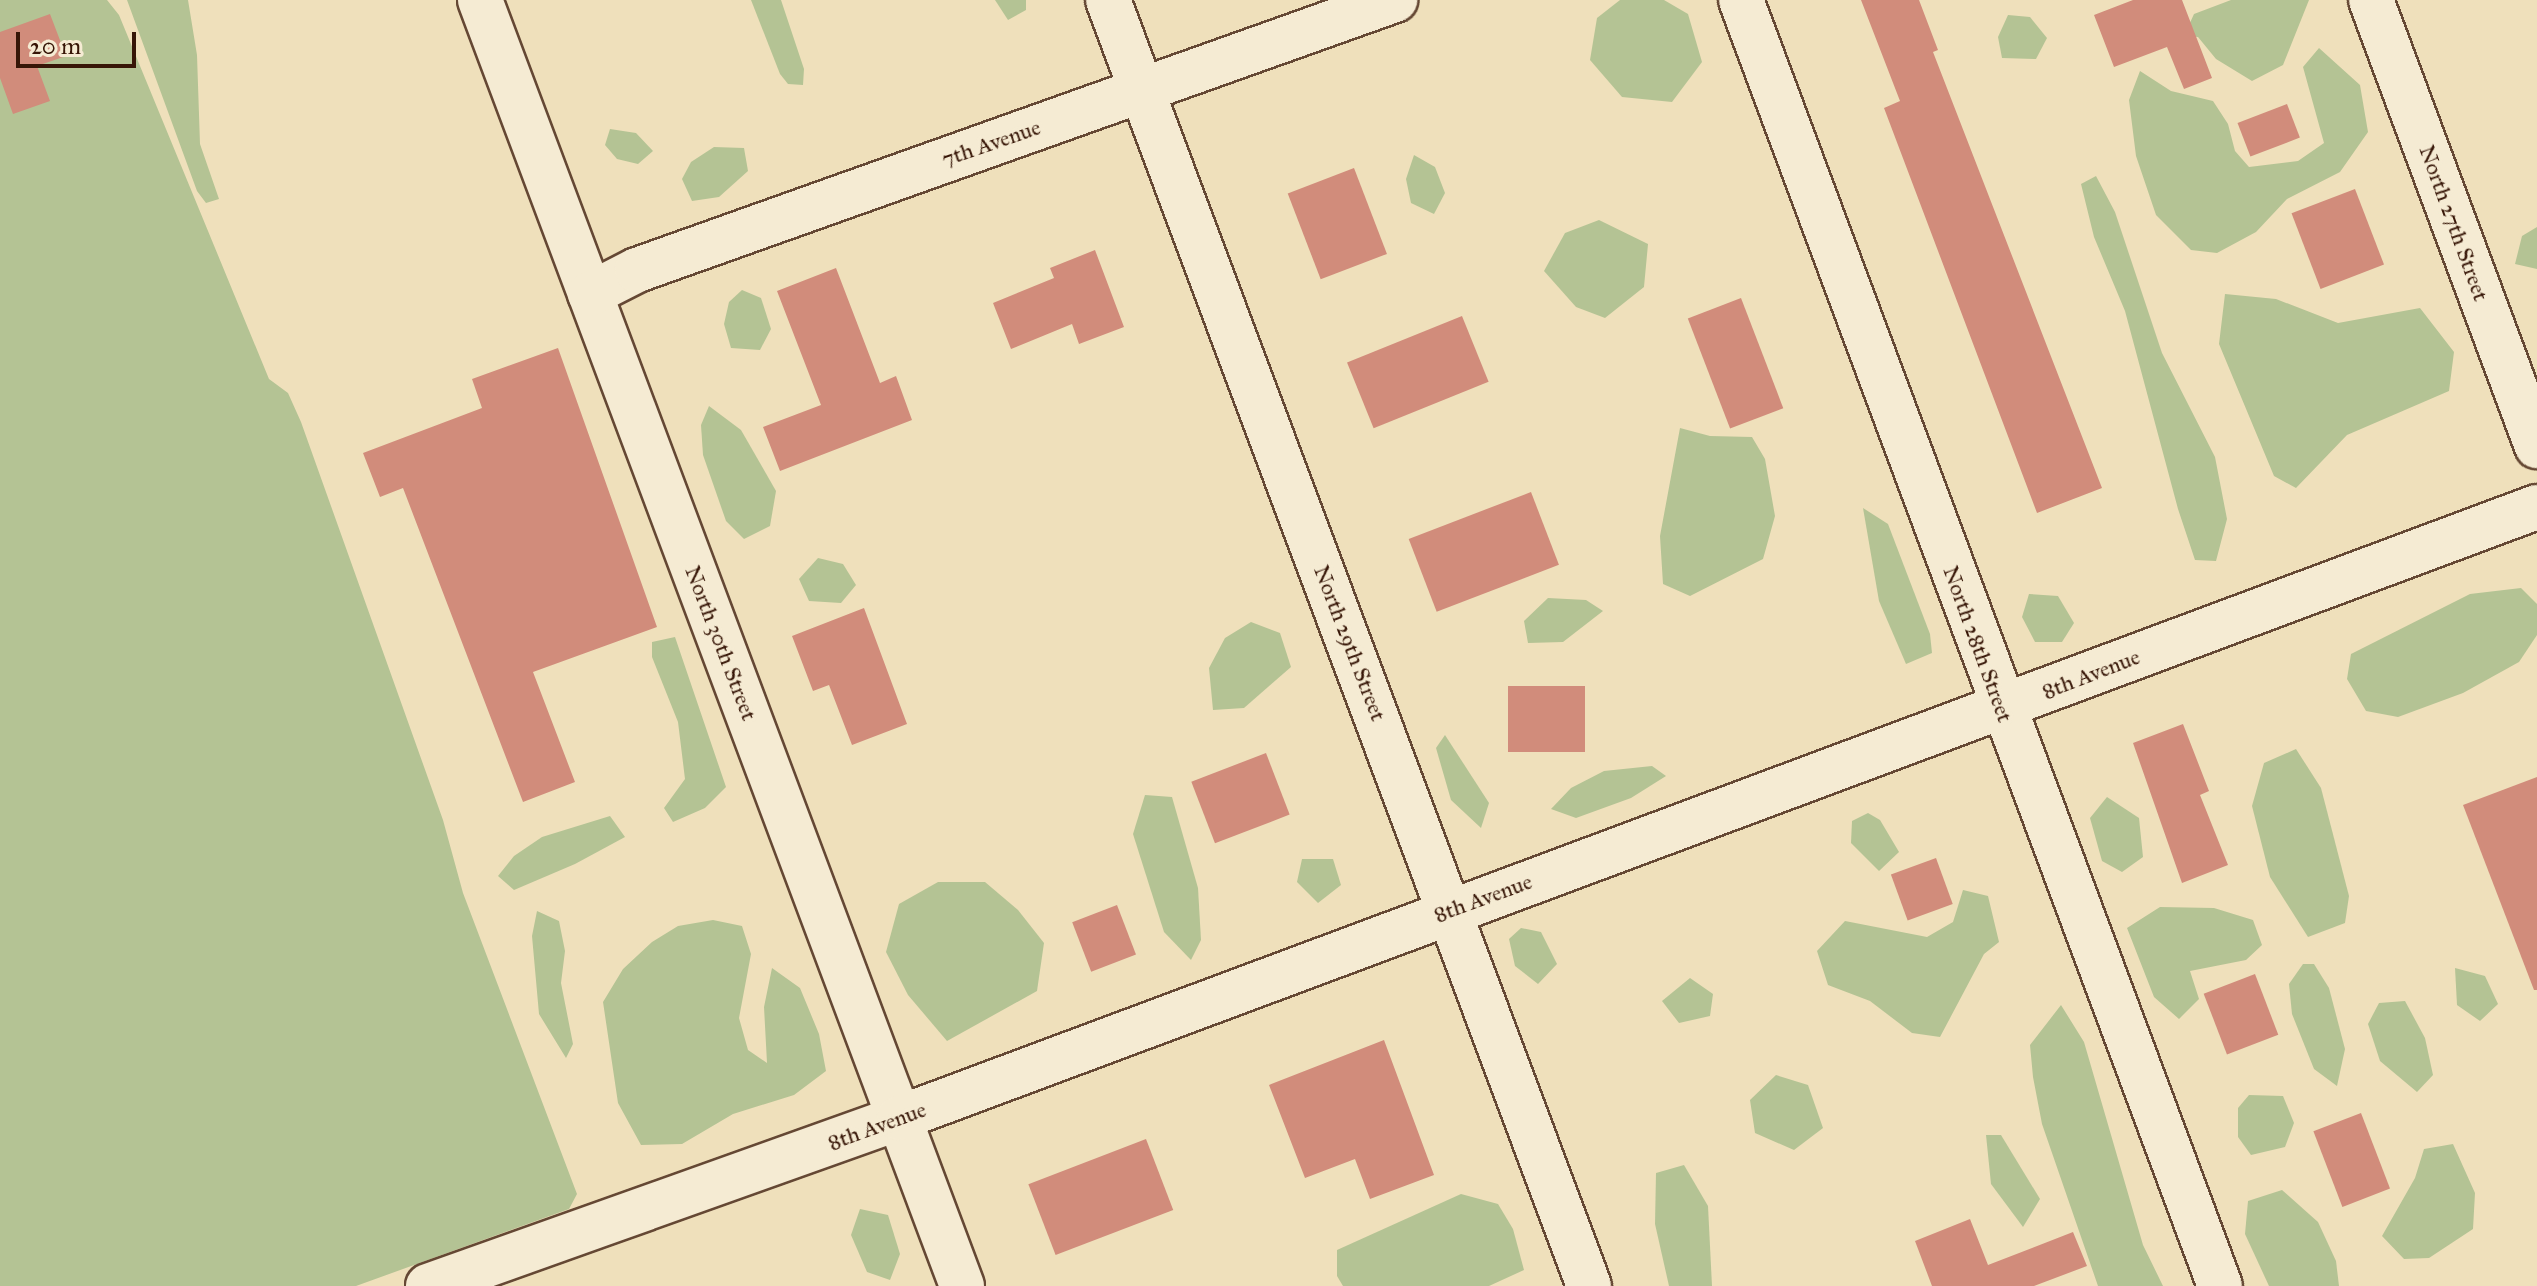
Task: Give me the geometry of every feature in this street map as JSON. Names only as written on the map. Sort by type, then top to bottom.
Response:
[{"type":"street","name":"North 30th Street","points":[[480,0],[962,1286]]},
{"type":"street","name":"North 29th Street","points":[[1108,0],[1451,910],[1589,1286]]},
{"type":"street","name":"7th Avenue","points":[[590,294],[637,270],[1395,0]]},
{"type":"street","name":"North 28th Street","points":[[1741,0],[2001,708],[2220,1286]]},
{"type":"street","name":"North 27th Street","points":[[2371,0],[2537,446]]},
{"type":"street","name":"8th Avenue","points":[[428,1286],[899,1118],[2537,507]]},
{"type":"green space","points":[[0,0],[107,0],[119,15],[269,379],[288,393],[301,422],[443,820],[463,893],[577,1194],[569,1209],[356,1286],[0,1286]]},
{"type":"green space","points":[[127,0],[188,0],[197,55],[200,144],[219,199],[206,203],[197,191]]},
{"type":"green space","points":[[751,0],[781,0],[804,69],[803,85],[788,84],[780,74]]},
{"type":"green space","points":[[995,0],[1026,0],[1026,10],[1008,20]]},
{"type":"green space","points":[[1620,0],[1664,0],[1688,14],[1702,62],[1672,102],[1622,97],[1590,60],[1597,18]]},
{"type":"green space","points":[[2231,0],[2309,0],[2283,65],[2252,81],[2216,59],[2198,37],[2184,36],[2194,14]]},
{"type":"green space","points":[[2008,15],[2030,17],[2047,38],[2036,59],[2002,58],[1998,37]]},
{"type":"green space","points":[[2319,48],[2360,85],[2368,132],[2340,172],[2287,199],[2256,232],[2217,253],[2191,250],[2156,215],[2136,156],[2129,100],[2140,71],[2171,91],[2213,101],[2228,124],[2235,151],[2249,167],[2298,161],[2324,143],[2303,67]]},
{"type":"green space","points":[[610,129],[636,133],[653,151],[638,164],[617,159],[605,145]]},
{"type":"green space","points":[[714,147],[744,148],[748,171],[719,197],[692,201],[682,179],[691,162]]},
{"type":"green space","points":[[1414,155],[1435,167],[1445,193],[1434,214],[1411,203],[1406,179]]},
{"type":"green space","points":[[2096,176],[2115,212],[2162,353],[2215,457],[2227,519],[2216,561],[2195,560],[2178,509],[2125,311],[2094,237],[2081,184]]},
{"type":"green space","points":[[1599,220],[1648,244],[1644,287],[1605,318],[1576,307],[1544,271],[1565,233]]},
{"type":"green space","points":[[2537,227],[2537,269],[2515,264],[2522,236]]},
{"type":"green space","points":[[742,290],[761,298],[771,329],[760,350],[731,348],[724,324],[729,302]]},
{"type":"green space","points":[[2225,294],[2276,299],[2338,323],[2420,308],[2454,352],[2449,391],[2347,435],[2296,488],[2274,476],[2219,344]]},
{"type":"green space","points":[[709,406],[741,430],[776,491],[770,526],[744,539],[726,521],[703,455],[701,425]]},
{"type":"green space","points":[[1680,428],[1710,436],[1752,437],[1765,459],[1775,516],[1763,559],[1690,596],[1663,584],[1660,536]]},
{"type":"green space","points":[[1863,508],[1888,524],[1930,634],[1932,653],[1906,664],[1879,601]]},
{"type":"green space","points":[[818,558],[843,564],[856,585],[841,603],[809,601],[799,579]]},
{"type":"green space","points":[[2521,588],[2537,604],[2537,635],[2519,662],[2463,693],[2398,717],[2366,711],[2347,679],[2351,654],[2470,594]]},
{"type":"green space","points":[[2029,594],[2058,596],[2074,623],[2062,642],[2035,642],[2022,617]]},
{"type":"green space","points":[[1548,598],[1586,600],[1603,611],[1563,642],[1528,643],[1524,621]]},
{"type":"green space","points":[[1251,622],[1280,633],[1291,667],[1244,708],[1213,710],[1209,668],[1225,638]]},
{"type":"green space","points":[[675,637],[726,787],[705,808],[673,822],[664,808],[685,779],[678,722],[652,657],[652,642]]},
{"type":"green space","points":[[1445,735],[1489,803],[1481,828],[1451,800],[1436,748]]},
{"type":"green space","points":[[2296,749],[2321,788],[2349,896],[2345,923],[2308,937],[2270,877],[2252,806],[2264,763]]},
{"type":"green space","points":[[1652,766],[1666,776],[1631,798],[1576,818],[1551,809],[1571,788],[1604,771]]},
{"type":"green space","points":[[1145,795],[1172,797],[1198,888],[1201,940],[1191,960],[1164,932],[1133,834]]},
{"type":"green space","points":[[2107,797],[2139,818],[2143,857],[2122,872],[2102,861],[2090,818]]},
{"type":"green space","points":[[1868,813],[1880,820],[1899,852],[1879,871],[1851,843],[1852,821]]},
{"type":"green space","points":[[610,816],[625,837],[575,864],[514,890],[498,876],[514,856],[542,837]]},
{"type":"green space","points":[[1302,859],[1333,859],[1341,885],[1318,903],[1297,882]]},
{"type":"green space","points":[[938,882],[985,882],[1018,910],[1044,943],[1037,991],[947,1041],[908,995],[886,952],[899,904]]},
{"type":"green space","points":[[1963,890],[1988,896],[1999,942],[1984,954],[1940,1037],[1912,1033],[1870,1001],[1828,985],[1817,951],[1845,921],[1927,937],[1953,922]]},
{"type":"green space","points":[[2160,907],[2214,908],[2253,920],[2262,945],[2246,960],[2190,971],[2199,999],[2179,1019],[2154,997],[2127,928]]},
{"type":"green space","points":[[537,911],[559,921],[565,951],[561,983],[573,1044],[566,1058],[539,1014],[532,936]]},
{"type":"green space","points":[[713,920],[742,926],[751,954],[739,1018],[748,1050],[767,1063],[764,1007],[772,968],[800,988],[819,1034],[826,1071],[794,1095],[733,1114],[682,1144],[641,1145],[618,1103],[603,1002],[623,969],[652,942],[678,926]]},
{"type":"green space","points":[[1521,928],[1541,932],[1557,964],[1538,984],[1515,966],[1509,939]]},
{"type":"green space","points":[[2303,964],[2314,964],[2329,988],[2345,1049],[2337,1086],[2314,1069],[2292,1014],[2289,984]]},
{"type":"green space","points":[[2455,968],[2485,976],[2498,1004],[2480,1021],[2457,1005]]},
{"type":"green space","points":[[1690,978],[1713,994],[1710,1016],[1679,1023],[1662,1001]]},
{"type":"green space","points":[[2405,1001],[2425,1038],[2433,1075],[2417,1092],[2380,1061],[2368,1024],[2379,1003]]},
{"type":"green space","points":[[2061,1005],[2084,1042],[2143,1245],[2163,1286],[2098,1286],[2042,1124],[2033,1077],[2030,1045]]},
{"type":"green space","points":[[1776,1075],[1808,1085],[1823,1128],[1794,1150],[1755,1133],[1750,1100]]},
{"type":"green space","points":[[2249,1095],[2283,1096],[2294,1123],[2285,1147],[2251,1155],[2238,1137],[2238,1108]]},
{"type":"green space","points":[[1986,1135],[2001,1135],[2040,1199],[2023,1227],[1991,1184]]},
{"type":"green space","points":[[2453,1144],[2475,1193],[2473,1229],[2429,1258],[2404,1259],[2382,1236],[2415,1178],[2424,1149]]},
{"type":"green space","points":[[1684,1165],[1708,1206],[1712,1286],[1669,1286],[1655,1224],[1656,1173]]},
{"type":"green space","points":[[2282,1190],[2318,1222],[2336,1261],[2339,1286],[2269,1286],[2245,1234],[2248,1201]]},
{"type":"green space","points":[[1461,1194],[1498,1204],[1513,1229],[1524,1270],[1489,1286],[1343,1286],[1337,1276],[1337,1250]]},
{"type":"green space","points":[[860,1209],[888,1215],[900,1254],[890,1280],[867,1272],[851,1235]]},
{"type":"building","points":[[1861,0],[1919,0],[1938,50],[1933,52],[2102,488],[2037,513],[1884,108],[1900,101]]},
{"type":"building","points":[[2133,0],[2182,0],[2212,78],[2184,89],[2167,47],[2114,67],[2094,15]]},
{"type":"building","points":[[50,14],[66,56],[37,66],[50,101],[13,114],[0,78],[0,32]]},
{"type":"building","points":[[2287,104],[2300,138],[2250,157],[2238,123]]},
{"type":"building","points":[[1354,168],[1387,254],[1321,279],[1288,193]]},
{"type":"building","points":[[2355,189],[2384,265],[2321,289],[2292,213]]},
{"type":"building","points":[[1095,250],[1124,327],[1079,344],[1072,324],[1011,349],[993,303],[1054,278],[1050,268]]},
{"type":"building","points":[[836,268],[880,383],[896,376],[912,420],[780,471],[763,427],[821,405],[777,291]]},
{"type":"building","points":[[1741,298],[1783,408],[1730,429],[1688,318]]},
{"type":"building","points":[[1462,316],[1489,382],[1374,428],[1347,362]]},
{"type":"building","points":[[558,348],[657,627],[533,672],[575,782],[523,802],[403,488],[380,497],[363,453],[482,408],[472,379]]},
{"type":"building","points":[[1531,492],[1559,565],[1437,612],[1409,539]]},
{"type":"building","points":[[864,608],[907,724],[852,745],[829,685],[813,691],[792,636]]},
{"type":"building","points":[[1508,686],[1585,686],[1585,752],[1508,752]]},
{"type":"building","points":[[2183,724],[2209,791],[2200,795],[2228,865],[2182,883],[2133,743]]},
{"type":"building","points":[[1266,753],[1290,815],[1215,843],[1191,782]]},
{"type":"building","points":[[2537,777],[2537,990],[2534,990],[2463,805]]},
{"type":"building","points":[[1936,858],[1953,904],[1908,920],[1891,874]]},
{"type":"building","points":[[1117,905],[1136,954],[1091,972],[1072,922]]},
{"type":"building","points":[[2255,974],[2278,1035],[2227,1054],[2204,994]]},
{"type":"building","points":[[1384,1040],[1434,1175],[1370,1199],[1355,1159],[1305,1178],[1269,1085]]},
{"type":"building","points":[[2361,1113],[2390,1189],[2342,1207],[2313,1131]]},
{"type":"building","points":[[1146,1139],[1173,1210],[1056,1255],[1028,1184]]},
{"type":"building","points":[[1970,1219],[1988,1265],[2073,1232],[2087,1266],[2034,1286],[1932,1286],[1915,1241]]}]
